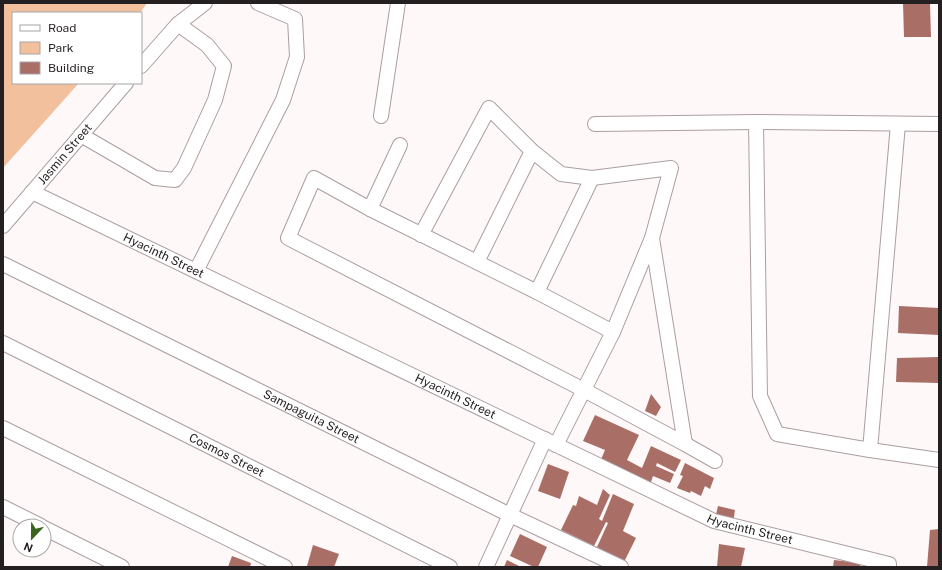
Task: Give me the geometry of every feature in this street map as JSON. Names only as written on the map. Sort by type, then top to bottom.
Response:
[{"type":"street","points":[[142,65],[178,24],[205,3]]},
{"type":"street","points":[[196,271],[283,100],[297,57],[295,19],[258,3]]},
{"type":"street","points":[[381,116],[398,3]]},
{"type":"street","points":[[81,135],[155,178],[175,180],[184,168],[214,100],[224,66],[207,45],[178,24]]},
{"type":"street","name":"Jasmin Street","points":[[3,226],[125,84]]},
{"type":"street","points":[[421,235],[489,108],[532,151],[561,174],[592,178],[671,168],[652,238],[613,332],[584,390],[551,442],[510,515],[486,567]]},
{"type":"street","points":[[756,122],[760,396],[777,434],[939,460]]},
{"type":"street","points":[[594,124],[756,122],[939,124]]},
{"type":"street","points":[[870,450],[898,124]]},
{"type":"street","points":[[370,209],[400,145]]},
{"type":"street","points":[[477,262],[532,151]]},
{"type":"street","points":[[613,332],[537,292],[370,209],[314,178],[288,238],[584,390],[715,461]]},
{"type":"street","points":[[537,292],[592,178]]},
{"type":"street","name":"Hyacinth Street","points":[[32,192],[714,521],[889,564],[889,567]]},
{"type":"street","points":[[652,238],[685,444]]},
{"type":"street","name":"Sampaguita Street","points":[[3,264],[510,515],[621,567]]},
{"type":"street","name":"Cosmos Street","points":[[3,343],[450,567]]},
{"type":"street","points":[[3,428],[285,567]]},
{"type":"street","points":[[3,507],[25,518]]},
{"type":"street","points":[[52,532],[122,567]]},
{"type":"green space","points":[[3,3],[147,3],[141,12],[12,12],[12,84],[78,84],[3,168]]},
{"type":"building","points":[[903,3],[930,3],[931,37],[904,37]]},
{"type":"building","points":[[899,306],[939,308],[939,335],[898,333]]},
{"type":"building","points":[[939,357],[939,383],[896,382],[897,358]]},
{"type":"building","points":[[651,394],[661,407],[656,416],[645,411]]},
{"type":"building","points":[[595,415],[639,435],[627,460],[642,468],[651,446],[681,460],[675,472],[657,463],[656,466],[674,474],[670,483],[653,476],[649,488],[599,464],[605,450],[583,441]]},
{"type":"building","points":[[685,463],[714,478],[710,489],[705,486],[701,496],[691,491],[690,493],[677,488],[683,476],[680,475]]},
{"type":"building","points":[[548,464],[569,472],[560,499],[538,491]]},
{"type":"building","points":[[603,489],[610,495],[599,519],[602,521],[613,494],[634,504],[623,531],[636,538],[624,562],[597,547],[608,523],[606,522],[594,546],[561,530],[573,505],[576,506],[579,496],[597,505]]},
{"type":"building","points":[[718,506],[735,510],[733,524],[715,519]]},
{"type":"building","points":[[939,529],[939,567],[927,567],[930,530]]},
{"type":"building","points":[[520,534],[547,547],[538,567],[534,567],[510,556]]},
{"type":"building","points":[[719,544],[745,548],[741,567],[717,567]]},
{"type":"building","points":[[313,545],[339,554],[334,567],[307,566]]},
{"type":"building","points":[[232,556],[251,563],[250,567],[228,567]]},
{"type":"building","points":[[507,560],[521,567],[504,567]]},
{"type":"building","points":[[834,560],[861,563],[860,567],[833,567]]}]
